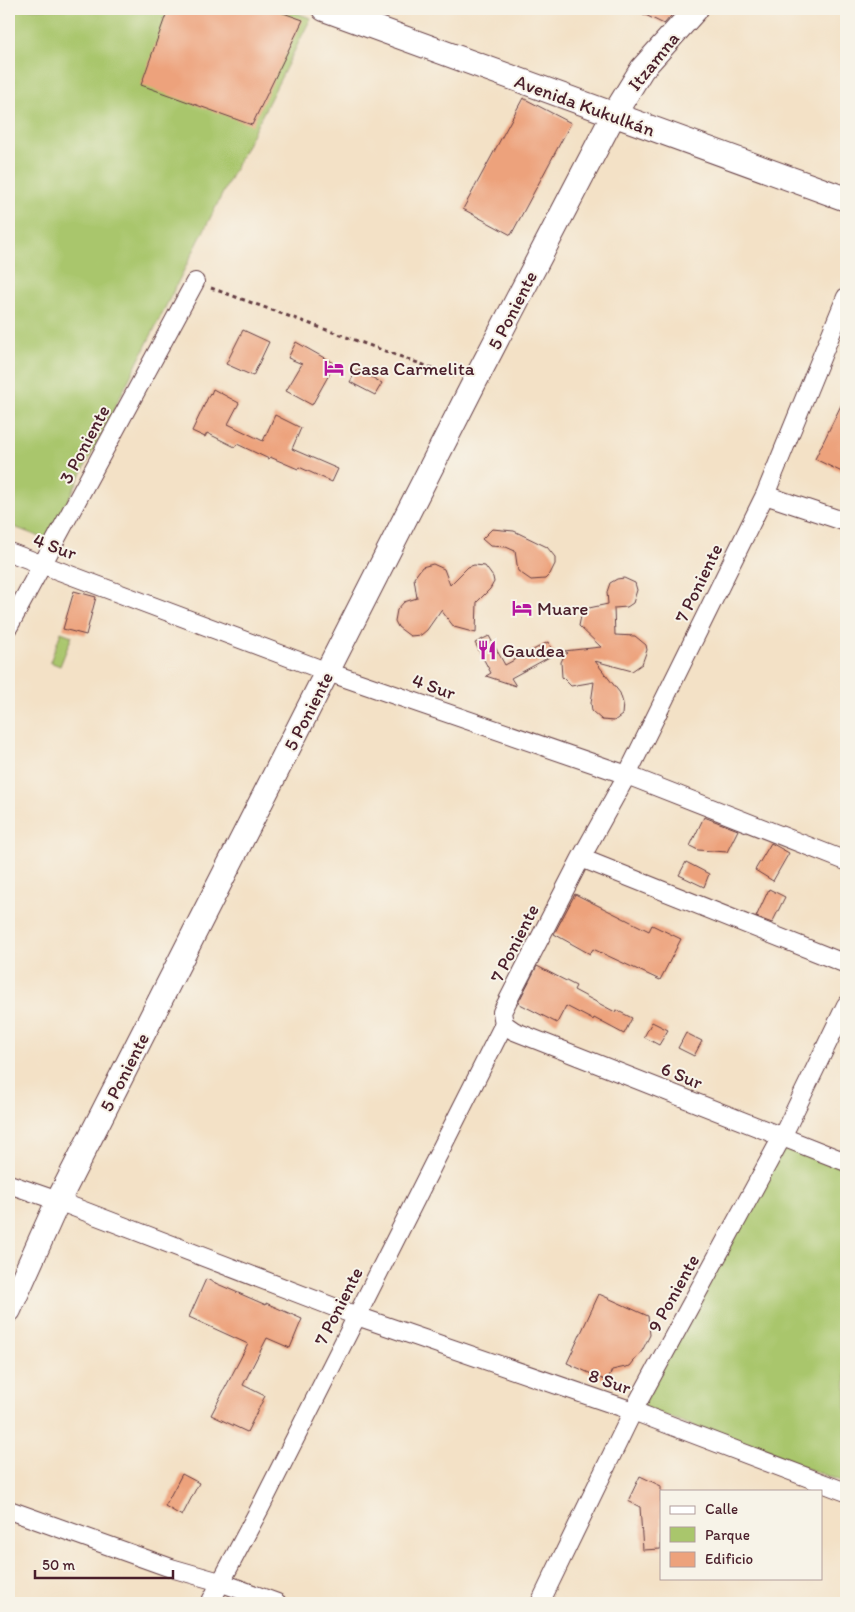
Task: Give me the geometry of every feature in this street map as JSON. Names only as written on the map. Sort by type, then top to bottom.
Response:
[{"type":"street","name":"Avenida Kukulkán","points":[[324,9],[846,200]]},
{"type":"street","name":"Itzamna","points":[[613,116],[642,69],[696,9]]},
{"type":"street","name":"5 Poniente","points":[[9,1310],[58,1201],[474,383],[613,116]]},
{"type":"street","name":"3 Poniente","points":[[9,626],[195,282]]},
{"type":"street","name":"7 Poniente","points":[[210,1603],[504,1024],[502,1012],[581,858],[627,775],[765,495],[846,296]]},
{"type":"street","points":[[765,495],[846,522]]},
{"type":"street","name":"4 Sur","points":[[9,552],[328,672],[627,775],[846,860]]},
{"type":"street","points":[[581,858],[846,964]]},
{"type":"street","name":"9 Poniente","points":[[540,1603],[633,1411],[782,1137],[846,1005]]},
{"type":"street","name":"6 Sur","points":[[504,1024],[514,1031],[846,1162]]},
{"type":"street","name":"8 Sur","points":[[9,1184],[357,1316],[633,1411],[846,1492]]},
{"type":"street","points":[[9,1510],[171,1568],[220,1582],[277,1603]]},
{"type":"path","points":[[195,282],[474,383]]},
{"type":"green space","points":[[9,9],[284,9],[311,18],[48,540],[9,525]]},
{"type":"green space","points":[[61,632],[72,636],[60,666],[50,662]]},
{"type":"green space","points":[[785,1145],[846,1169],[846,1483],[642,1407]]},
{"type":"building","points":[[168,9],[272,9],[303,20],[252,125],[141,85]]},
{"type":"building","points":[[633,9],[677,9],[664,24]]},
{"type":"building","points":[[523,98],[571,123],[511,235],[463,209]]},
{"type":"building","points":[[243,330],[269,342],[253,376],[226,364]]},
{"type":"building","points":[[296,342],[335,364],[312,405],[286,391],[302,364],[288,358]]},
{"type":"building","points":[[357,369],[382,383],[375,395],[350,382]]},
{"type":"building","points":[[213,389],[239,403],[228,424],[263,441],[275,415],[301,428],[292,449],[338,469],[332,482],[299,467],[298,469],[270,457],[269,459],[237,444],[235,447],[207,433],[205,437],[192,431]]},
{"type":"building","points":[[846,395],[846,474],[815,459]]},
{"type":"building","points":[[492,529],[514,531],[547,547],[555,557],[555,564],[550,574],[545,579],[531,580],[518,571],[515,551],[506,547],[490,546],[482,539]]},
{"type":"building","points":[[433,564],[444,569],[450,585],[468,567],[474,565],[485,566],[493,577],[494,582],[490,589],[477,602],[476,633],[454,627],[441,610],[427,630],[421,635],[410,636],[398,627],[395,621],[397,610],[404,602],[417,598],[414,578],[422,567]]},
{"type":"building","points":[[624,578],[635,583],[637,590],[633,603],[627,607],[614,608],[615,635],[635,636],[646,645],[647,650],[642,664],[632,671],[595,661],[620,693],[623,703],[622,715],[614,721],[602,720],[592,711],[591,703],[594,682],[571,686],[562,677],[561,662],[568,653],[564,651],[601,647],[579,626],[581,616],[589,608],[608,604],[607,592],[610,583]]},
{"type":"building","points":[[74,591],[96,597],[86,635],[63,629]]},
{"type":"building","points":[[489,636],[505,665],[548,642],[555,654],[511,678],[516,686],[486,676],[491,673],[475,643]]},
{"type":"building","points":[[704,817],[738,830],[727,852],[698,850],[690,846]]},
{"type":"building","points":[[771,843],[789,853],[773,881],[755,870]]},
{"type":"building","points":[[686,862],[709,874],[704,887],[679,875]]},
{"type":"building","points":[[769,889],[785,897],[772,923],[756,917]]},
{"type":"building","points":[[575,894],[649,931],[652,925],[681,939],[660,980],[593,949],[590,954],[554,934]]},
{"type":"building","points":[[537,966],[576,986],[574,990],[615,1012],[616,1010],[632,1018],[624,1034],[566,1006],[557,1023],[518,1003]]},
{"type":"building","points":[[652,1022],[668,1030],[659,1045],[644,1037]]},
{"type":"building","points":[[686,1033],[702,1041],[694,1056],[678,1048]]},
{"type":"building","points":[[206,1279],[302,1319],[290,1348],[267,1338],[243,1385],[265,1396],[247,1432],[211,1415],[248,1344],[189,1317]]},
{"type":"building","points":[[599,1294],[648,1316],[650,1335],[642,1351],[630,1366],[612,1370],[607,1381],[567,1363]]},
{"type":"building","points":[[182,1474],[199,1483],[182,1516],[165,1506]]},
{"type":"building","points":[[640,1476],[661,1486],[660,1549],[643,1550],[640,1507],[628,1501]]},
{"type":"place","name":"Casa Carmelita","points":[[334,368]]},
{"type":"place","name":"Muare","points":[[522,608]]},
{"type":"place","name":"Gaudea","points":[[487,650]]}]
